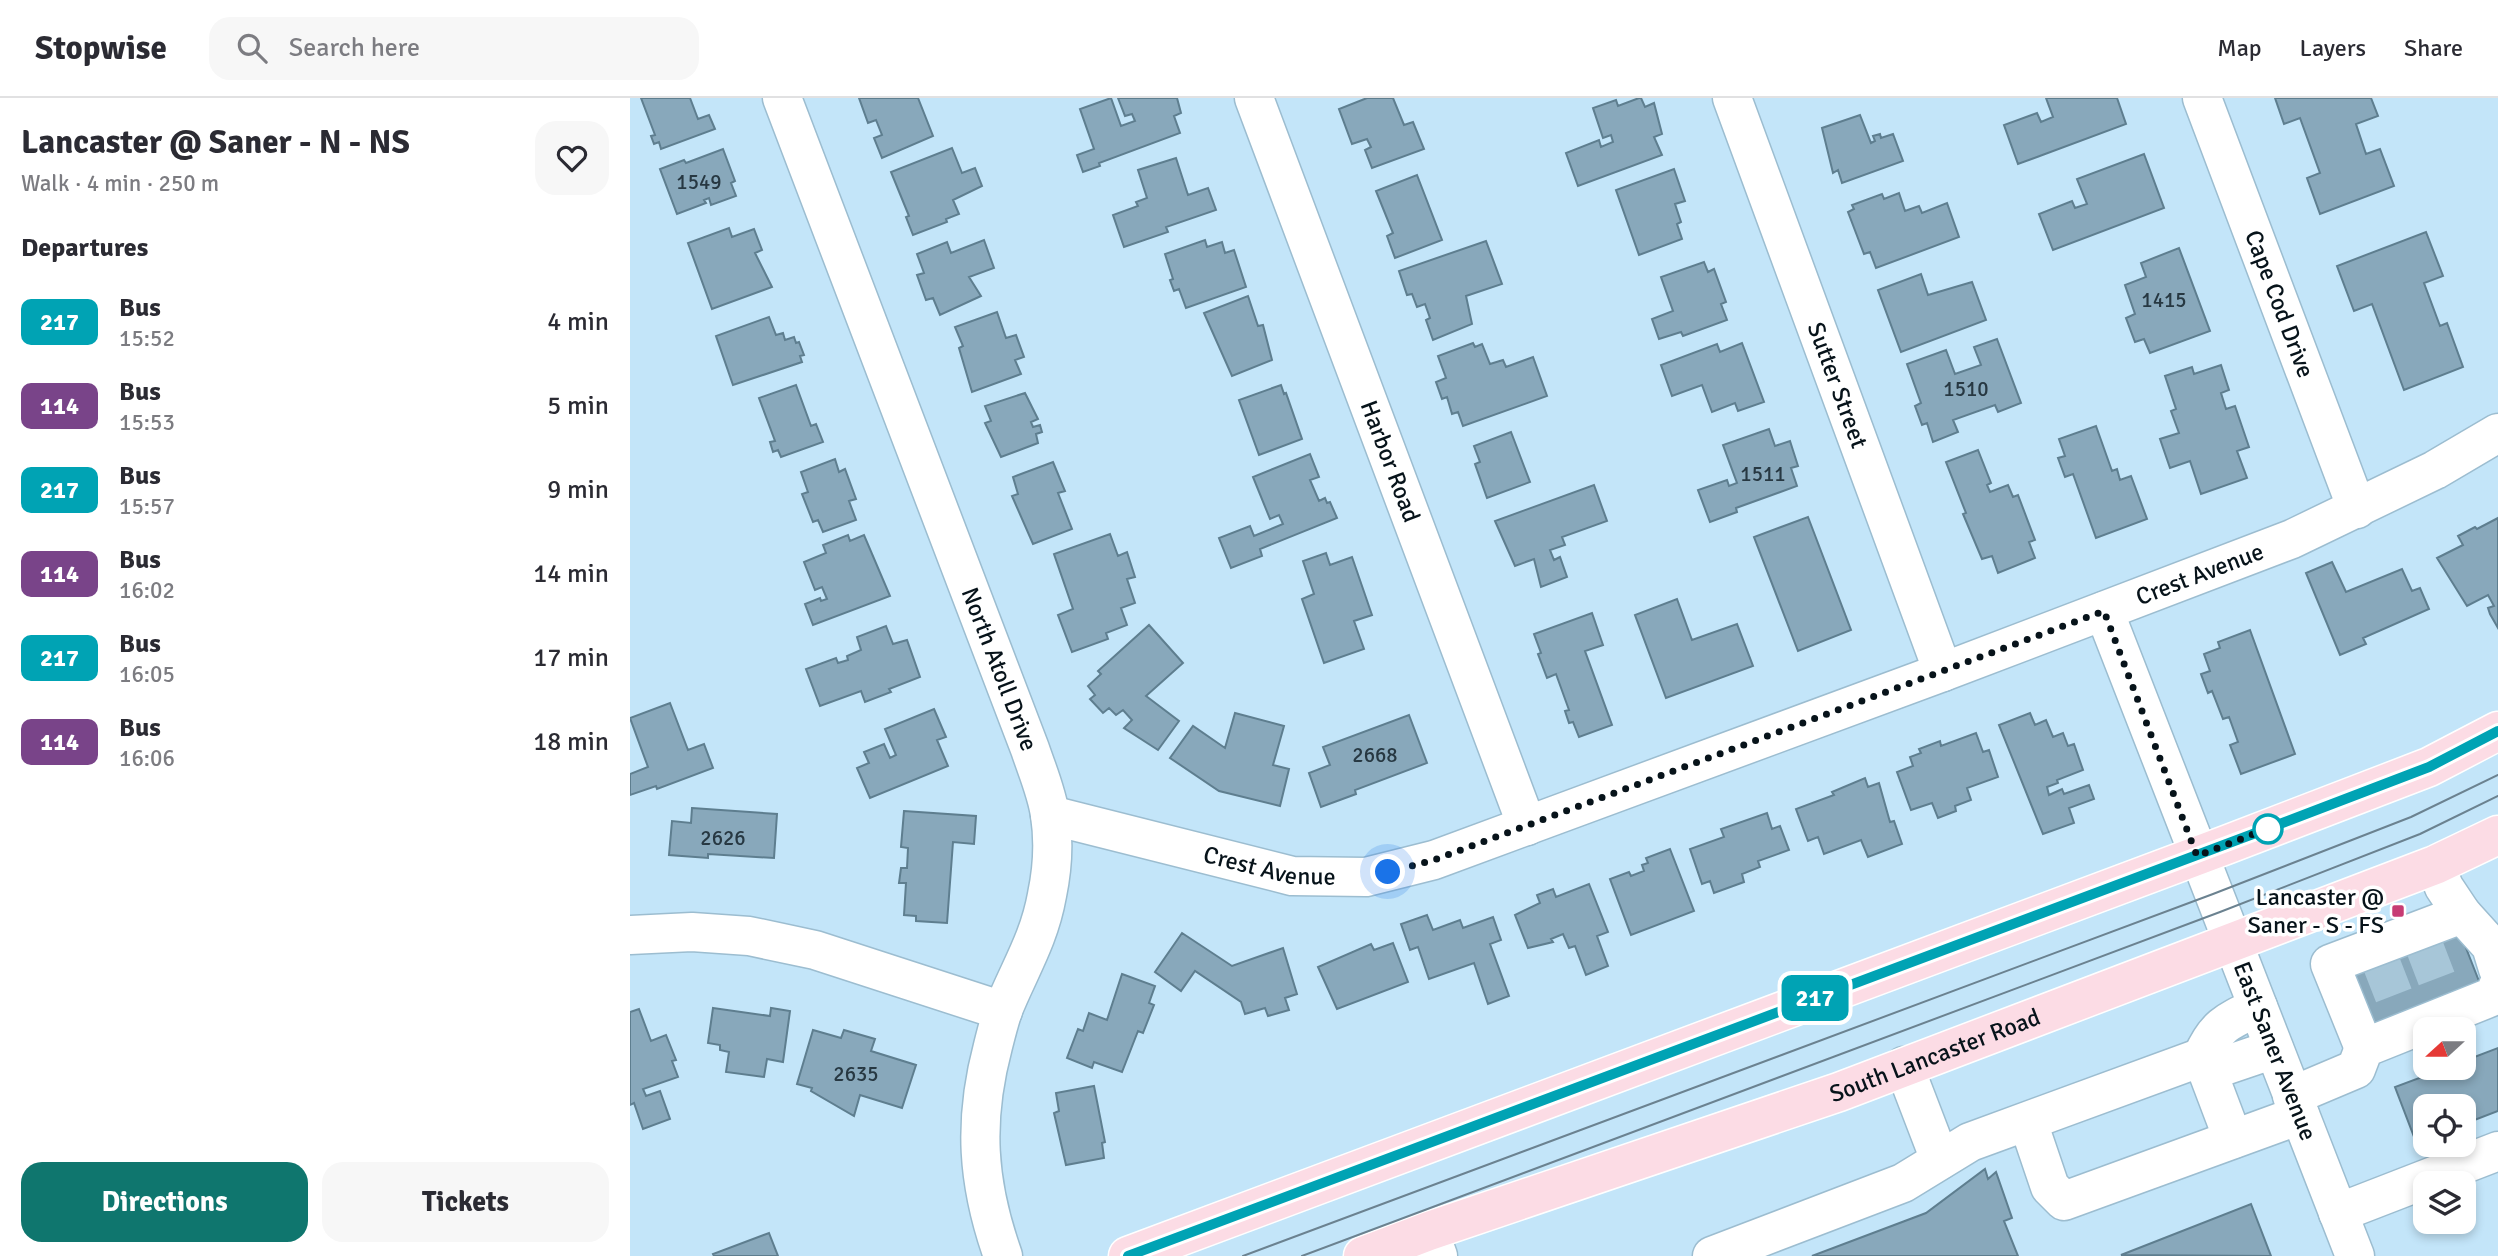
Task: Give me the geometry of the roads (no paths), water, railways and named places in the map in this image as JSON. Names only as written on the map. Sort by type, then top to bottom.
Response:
[{"type":"main road","points":[[1128,1256],[2197,856],[2429,767],[2498,731]]},
{"type":"main road","name":"South Lancaster Road","points":[[1363,1256],[1433,1244],[2435,865],[2498,835]]},
{"type":"street","name":"North Atoll Drive","points":[[782,98],[1030,749],[1050,815],[1051,856],[1047,895],[1032,948],[1003,1012],[987,1070],[980,1117],[981,1168],[993,1227],[1003,1256]]},
{"type":"street","name":"Harbor Road","points":[[1254,98],[1527,826]]},
{"type":"street","name":"Sutter Street","points":[[1732,98],[1943,672]]},
{"type":"street","name":"Cape Cod Drive","points":[[2202,98],[2357,509]]},
{"type":"street","name":"Crest Avenue","points":[[1050,815],[1292,876],[1366,877],[1434,860],[1943,672],[2292,539],[2435,470],[2498,433]]},
{"type":"street","name":"East Saner Avenue","points":[[2104,611],[2197,856],[2355,1256]]},
{"type":"street","points":[[2435,865],[2444,887],[2462,914],[2491,946],[2498,969]]},
{"type":"street","points":[[2364,1048],[2330,964],[2378,953],[2421,937],[2462,914]]},
{"type":"street","points":[[630,935],[692,932],[749,936],[815,950],[1003,1012]]},
{"type":"street","points":[[2028,1122],[2050,1187],[2064,1201],[2233,1139],[2356,1069],[2364,1048],[2405,1025],[2448,1008],[2494,996],[2498,986]]},
{"type":"street","points":[[2233,1139],[2202,1057],[2211,1037],[2227,1022],[2258,1007]]},
{"type":"street","points":[[1712,1256],[1903,1183],[1970,1142],[2202,1057],[2224,1066],[2274,1049]]},
{"type":"street","points":[[1904,1066],[1940,1160]]},
{"type":"street","points":[[2338,1213],[2498,1151]]},
{"type":"tunnel","points":[[2423,943],[2446,1003]]},
{"type":"tunnel","points":[[2380,960],[2403,1019]]},
{"type":"tram line","points":[[1243,1256],[2213,894],[2411,817],[2498,775]]},
{"type":"tram line","points":[[1302,1256],[2220,912],[2420,834],[2498,796]]},
{"type":"place","name":"Lancaster @ Saner - S - FS","points":[[2398,911]]}]
